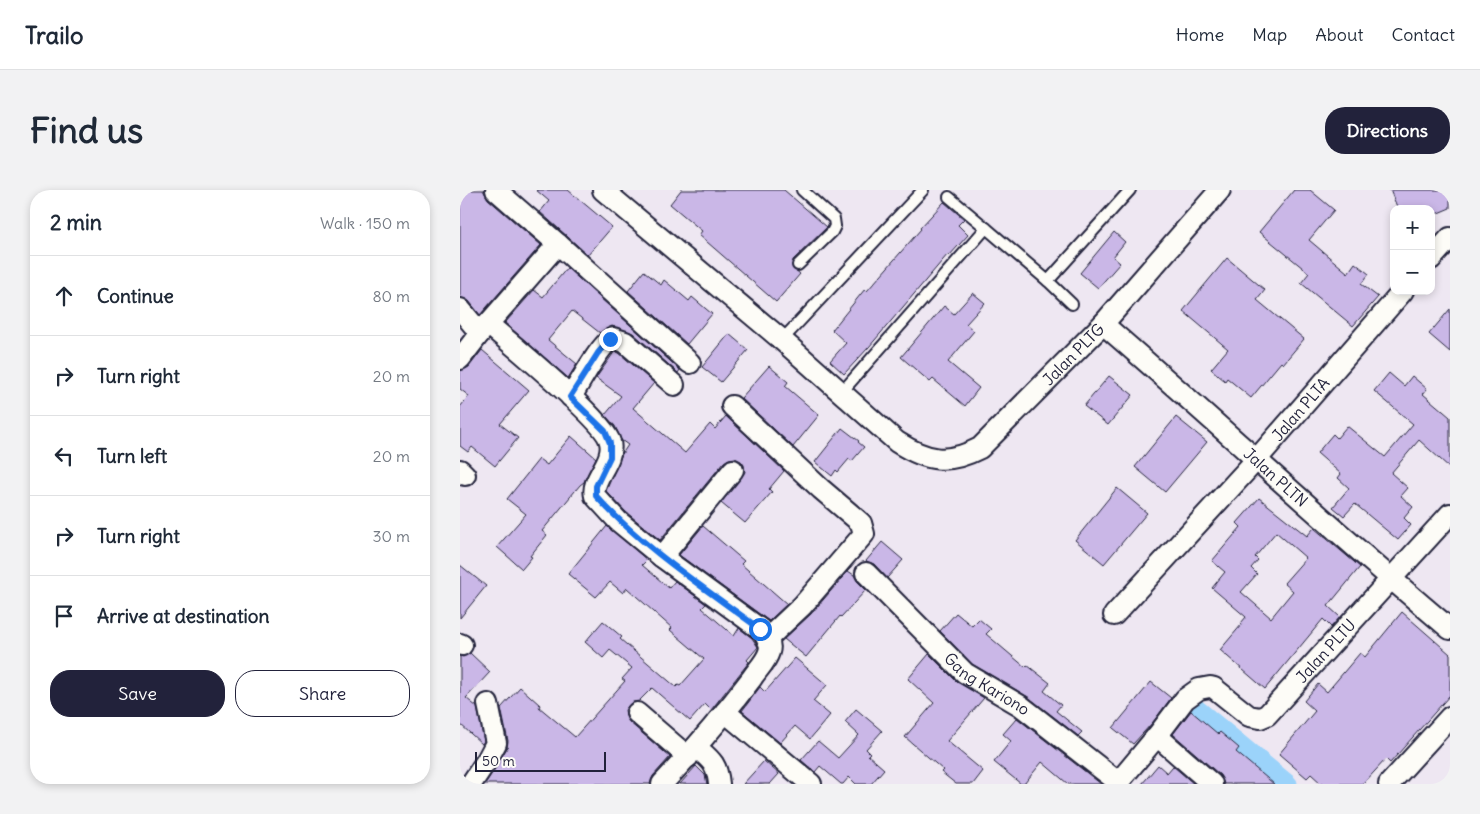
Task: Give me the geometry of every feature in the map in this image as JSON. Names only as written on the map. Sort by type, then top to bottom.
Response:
[{"type":"street","points":[[496,190],[690,363]]},
{"type":"street","name":"Jalan PLTG","points":[[603,190],[782,340],[897,442],[915,454],[932,458],[951,459],[965,456],[980,448],[1103,324],[1220,190]]},
{"type":"street","points":[[1435,255],[1450,238]]},
{"type":"street","points":[[460,359],[558,244]]},
{"type":"street","name":"Jalan PLTA","points":[[1114,615],[1257,459],[1400,295]]},
{"type":"street","points":[[460,309],[570,397],[605,431],[610,443],[610,457],[596,486],[596,496],[618,521],[662,557],[760,629],[770,646],[766,658],[725,712],[692,752],[662,784]]},
{"type":"street","name":"Jalan PLTN","points":[[1103,324],[1390,579],[1450,629]]},
{"type":"street","points":[[570,397],[598,353],[613,338],[626,342],[674,385]]},
{"type":"street","points":[[732,406],[821,489],[861,523],[863,527],[864,534],[808,599],[767,639]]},
{"type":"street","points":[[662,557],[733,470]]},
{"type":"street","name":"Jalan PLTU","points":[[1157,736],[1184,699],[1199,689],[1214,688],[1249,716],[1260,718],[1267,715],[1450,514]]},
{"type":"street","name":"Gang Kariono","points":[[866,573],[965,673],[1021,706],[1117,783]]},
{"type":"street","points":[[470,784],[487,760],[496,743],[488,704]]},
{"type":"street","points":[[725,712],[810,784]]},
{"type":"street","points":[[638,713],[692,752],[714,763],[718,772],[719,784]]},
{"type":"street","points":[[1389,784],[1450,718]]},
{"type":"street","points":[[1117,783],[1157,736],[1212,784]]},
{"type":"lane","points":[[798,266],[832,232],[835,226],[834,219],[802,190]]},
{"type":"lane","points":[[782,340],[923,190]]},
{"type":"lane","points":[[1048,281],[1130,190]]},
{"type":"lane","points":[[949,197],[1048,281],[1072,304]]},
{"type":"lane","points":[[841,393],[986,228]]},
{"type":"building","points":[[460,190],[483,190],[488,199],[541,245],[480,315],[469,301],[460,297]]},
{"type":"building","points":[[536,190],[568,190],[612,227],[588,255],[540,212],[549,201]]},
{"type":"building","points":[[681,190],[784,190],[827,227],[793,260],[792,267],[800,274],[776,302],[699,235],[702,231],[670,204]]},
{"type":"building","points":[[1294,190],[1310,190],[1334,210],[1309,240],[1348,273],[1355,263],[1369,274],[1361,284],[1378,297],[1353,326],[1301,283],[1309,273],[1259,232]]},
{"type":"building","points":[[1390,190],[1450,190],[1450,208],[1435,214],[1435,205],[1396,205]]},
{"type":"building","points":[[944,202],[964,219],[958,225],[968,235],[949,256],[948,254],[844,374],[830,361],[846,343],[832,330],[865,289],[867,291]]},
{"type":"building","points":[[1114,232],[1125,242],[1113,257],[1120,263],[1098,288],[1080,273]]},
{"type":"building","points":[[1227,258],[1265,290],[1257,300],[1304,339],[1283,364],[1281,362],[1251,398],[1227,378],[1225,381],[1211,369],[1228,349],[1183,311]]},
{"type":"building","points":[[567,268],[680,370],[678,373],[633,333],[612,326],[600,333],[572,311],[548,340],[577,364],[568,378],[505,323],[534,290],[543,297]]},
{"type":"building","points":[[644,271],[661,285],[664,280],[689,301],[692,297],[712,314],[687,344],[628,291]]},
{"type":"building","points":[[973,293],[985,303],[966,324],[974,331],[948,362],[979,388],[965,406],[933,379],[930,382],[901,357],[944,306],[954,314]]},
{"type":"building","points":[[1450,309],[1450,352],[1429,334]]},
{"type":"building","points":[[729,334],[748,350],[721,382],[702,367]]},
{"type":"building","points":[[482,350],[529,390],[500,424],[518,438],[495,466],[472,447],[468,452],[460,446],[460,407],[469,396],[460,389],[460,371],[469,367]]},
{"type":"building","points":[[615,351],[654,383],[633,408],[685,453],[710,424],[715,429],[726,416],[784,471],[769,489],[772,492],[745,523],[721,503],[745,472],[744,465],[735,458],[724,462],[660,540],[626,512],[606,491],[622,454],[628,445],[621,440],[615,426],[605,415],[621,396],[596,378]]},
{"type":"building","points":[[769,366],[788,382],[785,386],[819,415],[793,447],[741,398]]},
{"type":"building","points":[[1389,373],[1404,386],[1412,376],[1427,389],[1423,394],[1450,417],[1450,468],[1419,440],[1391,473],[1408,488],[1401,496],[1413,507],[1404,518],[1411,525],[1398,540],[1355,504],[1344,516],[1333,507],[1349,488],[1338,478],[1341,474],[1317,453],[1333,434],[1337,438],[1347,426],[1385,457],[1413,424],[1374,391]]},
{"type":"building","points":[[1109,376],[1133,395],[1108,425],[1084,406]]},
{"type":"building","points":[[1176,417],[1207,442],[1165,492],[1135,467]]},
{"type":"building","points":[[842,428],[864,447],[852,461],[849,459],[832,476],[815,462]]},
{"type":"building","points":[[571,436],[596,458],[584,482],[542,531],[547,535],[522,569],[497,547],[526,514],[507,499],[539,459],[547,465]]},
{"type":"building","points":[[1117,488],[1147,513],[1104,564],[1075,540]]},
{"type":"building","points":[[1259,498],[1307,536],[1314,528],[1360,567],[1328,606],[1340,617],[1331,627],[1323,619],[1265,689],[1220,650],[1246,617],[1212,588],[1225,572],[1212,561],[1241,527],[1237,523]],"holes":[[[1276,532],[1306,558],[1284,583],[1293,591],[1271,618],[1241,592],[1257,574],[1251,568],[1258,560],[1255,557]]]},
{"type":"building","points":[[607,526],[647,560],[642,565],[669,588],[675,581],[706,604],[702,608],[734,636],[739,628],[752,638],[758,647],[747,660],[749,662],[711,710],[705,704],[690,721],[652,688],[639,701],[633,702],[628,706],[625,710],[629,722],[670,757],[653,776],[650,784],[485,784],[507,748],[508,741],[501,708],[520,687],[540,705],[539,707],[575,737],[625,681],[622,679],[632,668],[610,650],[603,658],[585,642],[603,621],[622,637],[620,639],[676,687],[680,686],[704,659],[670,630],[672,628],[627,588],[623,593],[610,582],[596,597],[568,574]]},
{"type":"building","points":[[703,526],[744,561],[741,564],[787,604],[769,621],[679,555]]},
{"type":"building","points":[[882,542],[903,560],[887,578],[874,564],[866,561]]},
{"type":"building","points":[[460,565],[486,586],[460,618]]},
{"type":"building","points":[[848,571],[854,575],[866,590],[840,616],[806,657],[784,639],[811,614]]},
{"type":"building","points":[[1402,612],[1450,654],[1450,695],[1390,763],[1386,759],[1363,784],[1322,784],[1311,774],[1307,778],[1279,754],[1315,711],[1304,701],[1318,684],[1327,692],[1360,653],[1365,657]]},
{"type":"building","points":[[956,613],[972,626],[979,619],[991,629],[986,634],[1025,667],[1027,665],[1050,683],[1044,691],[1061,705],[1056,711],[1082,732],[1078,736],[1028,697],[972,664],[940,631]]},
{"type":"building","points":[[470,653],[490,672],[466,698],[477,707],[484,741],[482,744],[460,724],[460,656],[463,657]]},
{"type":"building","points":[[929,654],[957,682],[984,698],[947,741],[983,771],[973,784],[956,784],[905,737],[934,703],[908,679]]},
{"type":"building","points":[[795,658],[827,685],[813,701],[830,715],[810,739],[795,726],[780,743],[742,711],[760,687],[765,692]]},
{"type":"building","points":[[1151,682],[1171,698],[1133,744],[1113,728]]},
{"type":"building","points":[[856,709],[882,731],[866,749],[870,753],[868,755],[884,769],[871,784],[856,784],[849,777],[841,784],[820,766],[815,772],[801,760],[818,741],[838,758],[859,735],[845,722]]},
{"type":"building","points":[[1191,711],[1218,734],[1220,732],[1239,748],[1236,752],[1274,784],[1224,784],[1220,775],[1173,734]]},
{"type":"building","points":[[1017,718],[1101,784],[1068,784],[1042,762],[1024,784],[1021,784],[994,762],[1011,741],[1003,734]]},
{"type":"building","points":[[764,761],[779,774],[770,784],[743,784]]},
{"type":"building","points":[[1158,765],[1167,773],[1173,766],[1194,784],[1142,784]]},
{"type":"building","points":[[696,766],[705,775],[707,784],[680,784]]},
{"type":"waterway","points":[[1185,699],[1288,784]]},
{"type":"route","points":[[610,339],[598,353],[570,397],[605,431],[609,438],[610,457],[594,490],[594,494],[618,521],[662,557],[760,629]]}]
